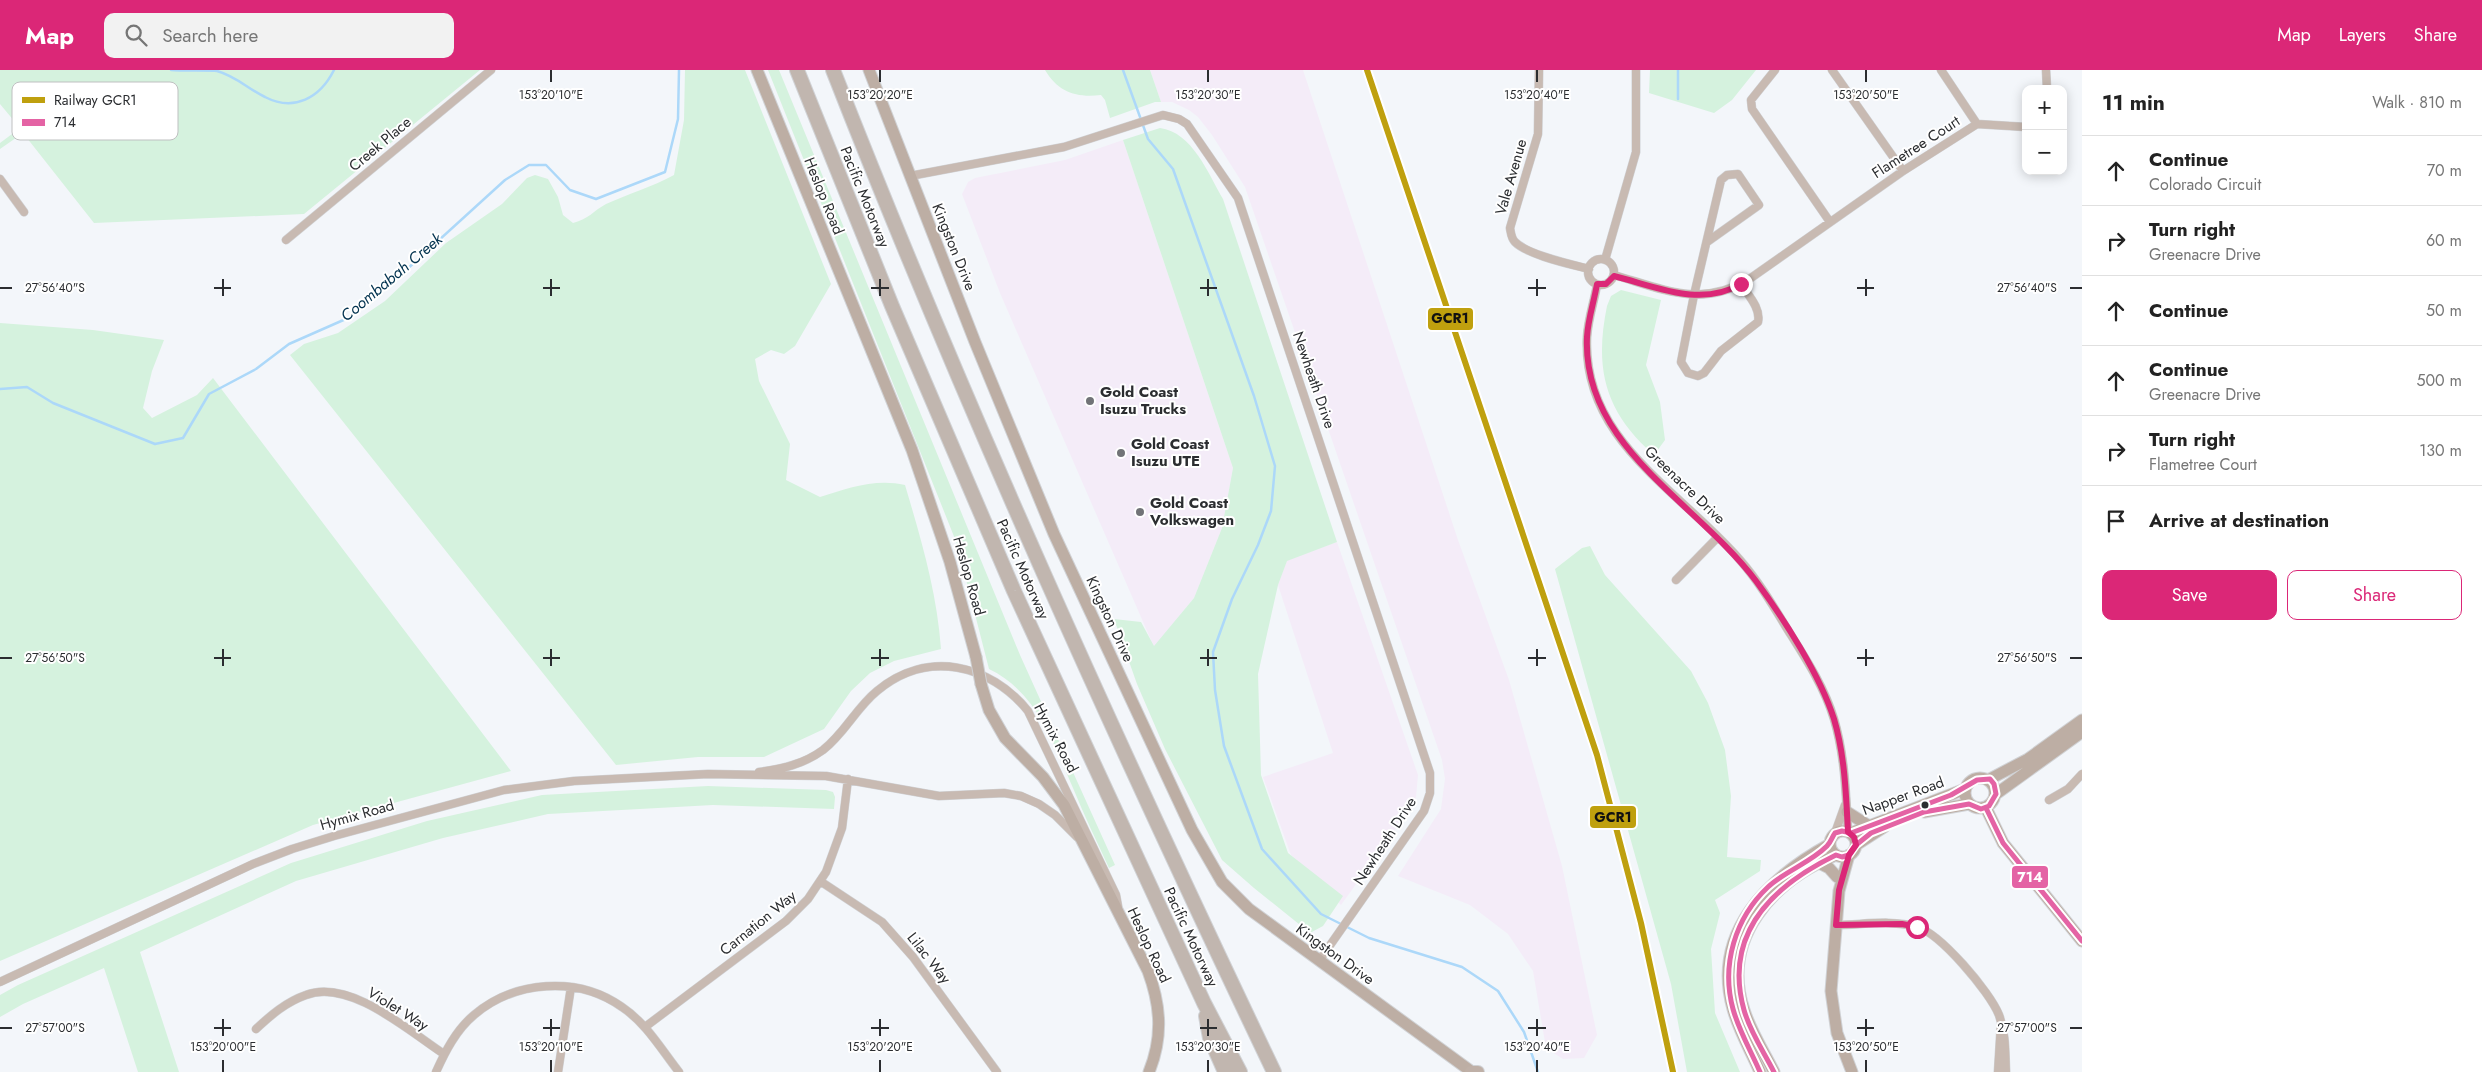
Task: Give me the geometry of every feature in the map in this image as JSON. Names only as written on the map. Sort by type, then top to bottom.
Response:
[{"type":"highway","name":"Pacific Motorway","points":[[797,70],[892,306],[1068,711],[1204,1003],[1240,1072]]},
{"type":"highway","name":"Pacific Motorway","points":[[834,70],[918,280],[1018,516],[1274,1072]]},
{"type":"highway","points":[[1204,1003],[1210,1038],[1224,1072]]},
{"type":"street","name":"Creek Place","points":[[286,240],[491,70]]},
{"type":"street","name":"Heslop Road","points":[[757,70],[915,459],[950,562],[989,710],[997,725],[1018,753],[1054,789],[1069,814],[1080,840],[1148,971],[1158,1003],[1160,1028],[1157,1047],[1149,1072]]},
{"type":"street","name":"Kingston Drive","points":[[869,70],[1054,534],[1192,830],[1222,882],[1249,910],[1473,1072]]},
{"type":"street","name":"Vale Avenue","points":[[1539,70],[1538,134],[1510,228],[1511,236],[1514,242],[1527,250],[1589,269]]},
{"type":"street","points":[[1605,260],[1636,152],[1636,70]]},
{"type":"street","points":[[1775,70],[1752,100],[1752,109],[1830,222]]},
{"type":"street","points":[[1832,70],[1903,171]]},
{"type":"street","points":[[1941,70],[1977,124]]},
{"type":"street","points":[[2046,70],[2047,85]]},
{"type":"street","name":"Newheath Drive","points":[[910,176],[1064,147],[1152,117],[1171,116],[1187,124],[1238,198],[1430,773],[1430,792],[1424,811],[1319,961]]},
{"type":"street","name":"Flametree Court","points":[[1614,276],[1665,291],[1694,295],[1720,292],[1741,284],[1903,171],[1977,124],[2022,127]]},
{"type":"street","points":[[1707,242],[1759,205],[1738,174],[1727,175],[1721,180],[1694,295],[1681,362],[1688,374],[1698,376],[1704,374],[1721,351],[1758,322],[1757,309],[1741,284]]},
{"type":"street","points":[[0,179],[24,212]]},
{"type":"street","points":[[1597,260],[1605,260],[1612,264],[1614,276],[1606,284],[1597,284],[1591,280],[1589,269],[1597,260]]},
{"type":"street","name":"Greenacre Drive","points":[[1597,284],[1590,316],[1587,347],[1591,381],[1604,415],[1626,448],[1718,537],[1739,560],[1770,600],[1818,680],[1827,700],[1839,738],[1850,833]]},
{"type":"street","points":[[1676,580],[1718,537]]},
{"type":"street","name":"Hymix Road","points":[[747,774],[785,768],[822,751],[840,735],[869,698],[887,683],[904,674],[924,668],[954,666],[982,674],[1009,689],[1037,725],[1116,895],[1120,917]]},
{"type":"street","points":[[1988,780],[2028,759],[2082,720]]},
{"type":"street","points":[[1996,794],[1994,786],[1988,780],[1980,778],[1972,780],[1965,788],[1965,797],[1970,804],[1977,808],[1986,808],[1993,802],[1996,794],[2082,732]]},
{"type":"street","name":"Hymix Road","points":[[0,982],[253,864],[292,849],[420,811],[504,790],[555,783],[708,774],[747,774],[848,778],[939,796],[990,792],[1021,796],[1039,804],[1055,815],[1080,840]]},
{"type":"street","points":[[2049,800],[2062,793],[2082,774]]},
{"type":"street","name":"Carnation Way","points":[[645,1027],[786,921],[808,899],[826,872],[842,828],[848,778]]},
{"type":"street","name":"Napper Road","points":[[1835,833],[1842,831],[1850,833],[1965,788]]},
{"type":"street","name":"Napper Road","points":[[1774,1072],[1743,1009],[1739,986],[1741,950],[1749,929],[1766,902],[1787,884],[1819,863],[1845,853],[1878,830],[1924,812],[1970,804]]},
{"type":"street","points":[[1760,1072],[1738,1023],[1731,1002],[1729,969],[1734,943],[1743,919],[1759,896],[1780,877],[1830,844],[1846,808],[1869,826]]},
{"type":"street","points":[[1986,808],[2003,843],[2082,941]]},
{"type":"street","points":[[1839,890],[1837,877],[1850,833]]},
{"type":"street","points":[[1830,844],[1845,853]]},
{"type":"street","points":[[1845,853],[1839,890],[1831,991],[1832,1008],[1838,1038],[1852,1072]]},
{"type":"street","points":[[1819,863],[1829,868],[1837,877]]},
{"type":"street","name":"Lilac Way","points":[[820,881],[882,922],[913,957],[996,1072]]},
{"type":"street","points":[[1836,925],[1902,924],[1925,930],[1942,942],[1990,1000],[1998,1013],[2005,1032],[2006,1072]]},
{"type":"street","points":[[436,1072],[444,1054],[458,1033],[473,1016],[495,1000],[531,987],[571,987],[601,996],[621,1006],[645,1027],[679,1072]]},
{"type":"street","points":[[558,1072],[571,987]]},
{"type":"street","name":"Violet Way","points":[[256,1030],[278,1009],[307,994],[334,991],[365,1002],[444,1054]]},
{"type":"street","points":[[1998,1072],[2001,1023]]},
{"type":"shaded area","points":[[1150,70],[1303,70],[1458,540],[1509,680],[1562,866],[1597,1035],[1584,1058],[1563,1059],[1546,1048],[1533,971],[1508,934],[1470,905],[1398,876],[1441,809],[1445,779],[1442,760],[1245,187],[1212,135],[1198,117],[1189,110],[1172,102],[1161,102]]},
{"type":"shaded area","points":[[1123,140],[1233,468],[1222,528],[1194,598],[1154,647],[1000,293],[962,194],[968,182],[975,178],[1065,160]]},
{"type":"shaded area","points":[[1337,542],[1418,775],[1416,797],[1411,808],[1341,905],[1291,855],[1263,777],[1333,753],[1278,585],[1287,560]]},
{"type":"green space","points":[[0,70],[480,70],[304,214],[94,223],[29,140],[178,140],[178,82],[12,82],[12,118],[0,104]]},
{"type":"green space","points":[[685,70],[745,70],[831,284],[795,346],[784,354],[771,350],[755,359],[759,381],[790,444],[786,480],[820,497],[873,483],[905,485],[932,586],[941,649],[894,661],[870,673],[851,691],[824,729],[764,757],[698,757],[616,765],[290,355],[304,344],[338,333],[385,301],[446,243],[502,204],[527,178],[535,175],[548,179],[558,197],[563,215],[573,223],[587,217],[606,204],[674,175],[684,120]]},
{"type":"green space","points":[[768,70],[779,70],[1020,655],[1115,865],[1109,868],[1042,720],[1020,691],[1006,679],[989,669],[957,544]]},
{"type":"green space","points":[[1045,70],[1150,70],[1161,102],[1155,102],[1110,118],[1105,100],[1101,95],[1092,96],[1068,92],[1056,84]]},
{"type":"green space","points":[[1650,70],[1756,70],[1732,100],[1714,113],[1649,93]]},
{"type":"green space","points":[[1160,128],[1171,131],[1190,145],[1205,166],[1223,199],[1337,542],[1287,561],[1278,585],[1258,674],[1261,775],[1288,853],[1343,896],[1323,926],[1310,933],[1222,860],[1165,749],[1137,684],[1114,619],[1141,622],[1154,646],[1194,598],[1222,528],[1233,468],[1123,140]]},
{"type":"green space","points":[[12,134],[13,140],[0,149],[0,143]]},
{"type":"green space","points":[[1621,290],[1661,300],[1646,365],[1660,402],[1665,440],[1654,455],[1637,439],[1614,406],[1607,388],[1603,369],[1603,329],[1607,306],[1611,296]]},
{"type":"green space","points":[[0,323],[93,330],[164,340],[152,371],[143,408],[152,418],[197,395],[213,378],[511,771],[313,825],[0,961]]},
{"type":"green space","points":[[1590,546],[1605,575],[1691,671],[1708,703],[1725,750],[1731,796],[1727,857],[1761,860],[1760,871],[1715,900],[1720,913],[1711,949],[1715,1013],[1740,1072],[1687,1072],[1671,984],[1555,569],[1582,548]]},
{"type":"green space","points":[[708,786],[826,790],[833,792],[835,797],[834,809],[713,805],[548,814],[443,838],[296,881],[140,952],[179,1072],[138,1072],[104,968],[23,1004],[0,1017],[0,995],[18,985],[291,863],[427,821],[542,795]]},
{"type":"waterway","points":[[171,70],[217,71],[230,76],[265,97],[286,103],[305,100],[314,95],[328,80],[334,70]]},
{"type":"waterway","name":"Coombabah Creek","points":[[0,389],[27,387],[53,403],[155,444],[183,438],[209,394],[256,369],[289,344],[348,318],[405,271],[505,180],[529,165],[546,165],[570,190],[596,199],[665,172],[678,119],[679,70]]},
{"type":"waterway","points":[[1123,70],[1148,139],[1173,169],[1254,396],[1275,466],[1271,511],[1258,545],[1232,599],[1213,652],[1215,690],[1224,746],[1262,849],[1321,914],[1369,938],[1462,967],[1498,991],[1524,1032],[1538,1072]]},
{"type":"waterway","points":[[1678,70],[1678,99]]},
{"type":"rail line","name":"GCR1","points":[[1367,70],[1597,755],[1641,923],[1673,1072]]},
{"type":"transit line","name":"714","points":[[1760,1072],[1733,1009],[1729,976],[1730,959],[1739,928],[1757,899],[1775,881],[1820,852],[1835,833],[1842,831],[1851,833],[1951,795],[1977,780],[1990,779],[1994,784],[1996,794],[1989,806],[1981,809],[1969,804],[1924,812],[1871,833],[1856,845],[1849,855],[1842,857],[1836,855],[1813,867],[1792,882],[1773,898],[1758,916],[1747,936],[1741,958],[1739,983],[1744,1010],[1753,1034],[1774,1072]]},
{"type":"transit line","name":"714","points":[[1986,808],[2003,843],[2082,941]]},
{"type":"place","name":"Gold Coast Isuzu Trucks","points":[[1090,401]]},
{"type":"place","name":"Gold Coast Isuzu UTE","points":[[1121,453]]},
{"type":"place","name":"Gold Coast Volkswagen","points":[[1140,512]]},
{"type":"route","points":[[1741,284],[1712,294],[1684,295],[1614,276],[1606,284],[1597,284],[1587,336],[1591,381],[1604,415],[1620,441],[1739,560],[1770,600],[1818,680],[1834,720],[1842,753],[1848,832],[1854,837],[1856,845],[1849,855],[1848,865],[1839,890],[1836,925],[1902,924],[1917,927]]}]
